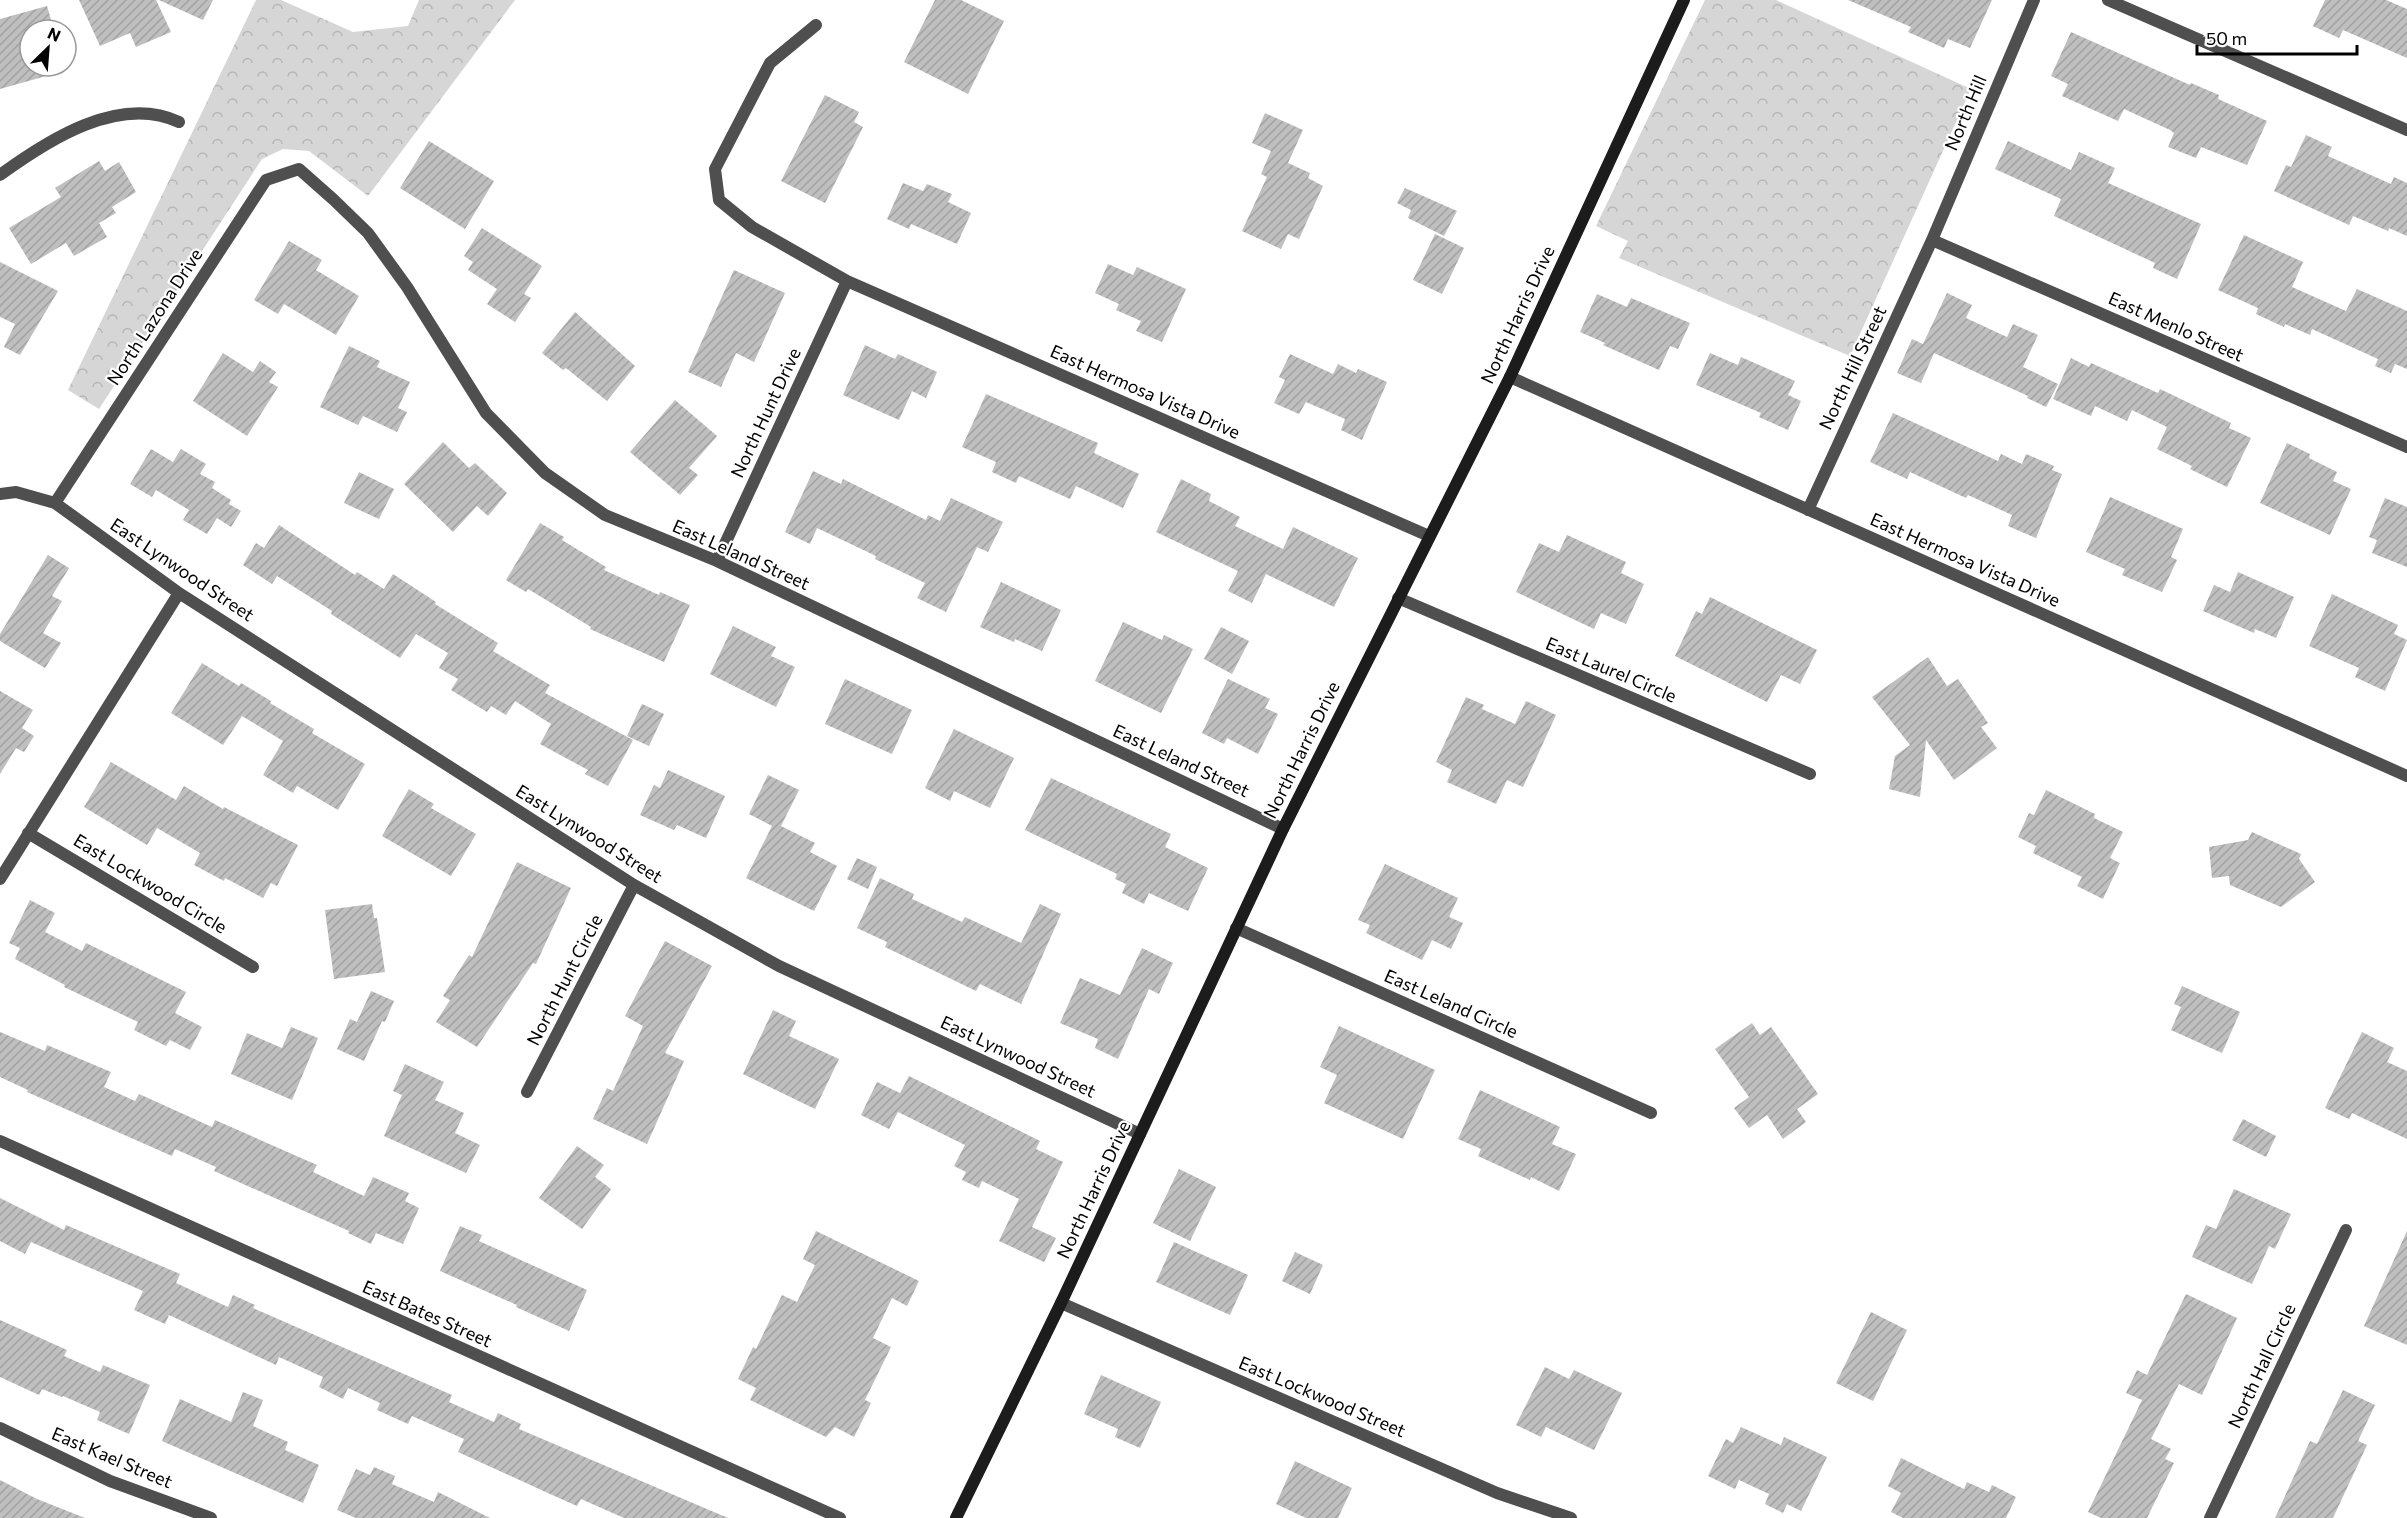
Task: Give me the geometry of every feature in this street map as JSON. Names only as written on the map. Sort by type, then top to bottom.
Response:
[{"type":"street","name":"North Harris Drive","points":[[956,1518],[1283,829],[1510,377],[1684,0]]},
{"type":"street","name":"North Hill","points":[[1932,240],[2034,0]]},
{"type":"street","points":[[2108,0],[2407,130]]},
{"type":"street","name":"East Hermosa Vista Drive","points":[[816,25],[770,63],[715,169],[719,200],[752,227],[847,281],[1429,536]]},
{"type":"street","points":[[0,175],[31,152],[71,130],[128,112],[166,116],[179,122]]},
{"type":"street","name":"North Lazona Drive","points":[[55,503],[266,180],[299,170]]},
{"type":"street","name":"East Leland Street","points":[[299,170],[368,233],[407,287],[486,413],[545,473],[605,515],[717,561],[1283,829]]},
{"type":"street","name":"East Menlo Street","points":[[1932,240],[2407,447]]},
{"type":"street","name":"North Hill Street","points":[[1808,510],[1932,240]]},
{"type":"street","name":"North Hunt Drive","points":[[717,561],[847,281]]},
{"type":"street","name":"East Hermosa Vista Drive","points":[[1510,377],[2407,776]]},
{"type":"street","points":[[0,494],[16,492],[55,503]]},
{"type":"street","name":"East Lynwood Street","points":[[55,503],[179,593],[634,885],[779,966],[1140,1134]]},
{"type":"street","points":[[0,879],[179,593]]},
{"type":"street","name":"East Laurel Circle","points":[[1398,598],[1810,774]]},
{"type":"street","name":"East Lockwood Circle","points":[[28,832],[253,967]]},
{"type":"street","name":"North Hunt Circle","points":[[527,1092],[634,885]]},
{"type":"street","name":"East Leland Circle","points":[[1236,928],[1651,1113]]},
{"type":"street","name":"East Bates Street","points":[[0,1141],[840,1518]]},
{"type":"street","name":"North Hall Circle","points":[[2210,1518],[2346,1230]]},
{"type":"street","name":"East Lockwood Street","points":[[1060,1303],[1497,1493],[1571,1518]]},
{"type":"street","name":"East Kael Street","points":[[0,1428],[110,1481],[211,1518]]},
{"type":"green space","points":[[256,0],[281,0],[353,32],[408,26],[419,0],[515,0],[368,196],[309,151],[283,149],[262,159],[99,409],[68,390]]},
{"type":"green space","points":[[1705,0],[1776,0],[1971,89],[1850,356],[1619,258],[1628,241],[1596,226]]},
{"type":"building","points":[[79,0],[156,0],[171,32],[136,47],[130,33],[100,46]]},
{"type":"building","points":[[159,0],[213,0],[203,20]]},
{"type":"building","points":[[935,0],[961,0],[1004,21],[968,94],[904,62]]},
{"type":"building","points":[[1848,0],[1992,0],[1970,48],[1948,39],[1944,48],[1908,32],[1911,27]]},
{"type":"building","points":[[2325,0],[2386,0],[2407,9],[2407,58],[2343,30],[2339,38],[2313,26]]},
{"type":"building","points":[[47,6],[50,18],[18,18],[18,78],[39,78],[0,89],[0,19]]},
{"type":"building","points":[[2071,32],[2190,85],[2191,83],[2219,95],[2218,99],[2267,121],[2247,165],[2201,147],[2196,158],[2168,147],[2174,133],[2170,130],[2124,109],[2118,121],[2062,96],[2068,84],[2051,76]]},
{"type":"building","points":[[825,95],[859,112],[854,122],[863,127],[825,203],[781,181]]},
{"type":"building","points":[[1265,113],[1303,130],[1288,163],[1310,173],[1308,178],[1323,186],[1299,239],[1288,234],[1281,249],[1242,231],[1267,177],[1261,174],[1271,151],[1252,143]]},
{"type":"building","points":[[2306,135],[2332,147],[2328,156],[2391,184],[2394,177],[2407,183],[2407,236],[2389,228],[2388,231],[2353,216],[2349,225],[2274,191],[2286,165],[2291,167]]},
{"type":"building","points":[[429,141],[494,181],[465,229],[400,188]]},
{"type":"building","points":[[2008,141],[2071,170],[2079,152],[2115,168],[2108,183],[2201,224],[2177,279],[2153,268],[2155,263],[2054,216],[2061,199],[1995,169]]},
{"type":"building","points":[[99,161],[105,171],[119,162],[136,192],[112,207],[116,213],[99,223],[107,237],[74,256],[66,243],[31,264],[9,228],[61,197],[55,188]]},
{"type":"building","points":[[903,183],[923,191],[927,184],[952,194],[948,202],[971,213],[957,244],[911,224],[909,229],[887,219]]},
{"type":"building","points":[[1405,188],[1457,211],[1444,236],[1408,218],[1411,210],[1397,203]]},
{"type":"building","points":[[482,228],[542,266],[524,294],[531,298],[515,322],[487,304],[497,289],[468,270],[473,262],[464,256]]},
{"type":"building","points":[[1435,234],[1464,248],[1442,294],[1413,280]]},
{"type":"building","points":[[2244,235],[2303,262],[2292,287],[2346,311],[2357,289],[2407,311],[2407,369],[2395,364],[2391,373],[2375,366],[2378,359],[2312,329],[2310,335],[2285,324],[2284,327],[2256,314],[2258,308],[2218,290]]},
{"type":"building","points":[[289,241],[322,260],[316,270],[359,296],[336,335],[284,304],[278,314],[254,300]]},
{"type":"building","points":[[0,262],[58,291],[20,355],[4,347],[15,324],[0,317]]},
{"type":"building","points":[[1108,264],[1133,275],[1137,267],[1186,289],[1162,342],[1136,331],[1141,321],[1116,310],[1119,304],[1095,293]]},
{"type":"building","points":[[734,270],[785,293],[754,362],[736,353],[721,387],[688,372]]},
{"type":"building","points":[[1947,293],[1972,305],[1966,318],[2007,337],[2013,324],[2038,335],[2023,367],[2058,384],[2046,407],[2027,398],[2028,396],[1934,353],[1921,383],[1897,373],[1912,339],[1923,344]]},
{"type":"building","points":[[1597,294],[1627,307],[1631,298],[1690,323],[1678,349],[1670,346],[1659,370],[1580,332]]},
{"type":"building","points":[[575,312],[635,366],[607,401],[566,368],[563,370],[542,353]]},
{"type":"building","points":[[865,345],[895,359],[898,354],[937,372],[926,398],[912,391],[899,420],[843,395]]},
{"type":"building","points":[[349,346],[380,361],[377,367],[410,382],[398,408],[407,412],[397,432],[363,416],[358,425],[320,407]]},
{"type":"building","points":[[223,353],[253,372],[260,361],[276,372],[269,382],[278,387],[247,436],[193,401]]},
{"type":"building","points":[[1710,353],[1738,365],[1741,357],[1795,381],[1788,395],[1801,401],[1788,430],[1759,417],[1761,413],[1696,385]]},
{"type":"building","points":[[1290,354],[1333,374],[1338,364],[1356,373],[1358,369],[1387,382],[1362,440],[1341,430],[1345,419],[1306,402],[1299,414],[1274,403],[1285,380],[1279,377]]},
{"type":"building","points":[[2071,358],[2089,367],[2091,363],[2158,393],[2160,389],[2231,423],[2229,428],[2251,438],[2227,487],[2190,469],[2192,466],[2157,449],[2167,427],[2132,410],[2127,421],[2095,406],[2091,416],[2053,399]]},
{"type":"building","points":[[986,394],[1098,443],[1094,453],[1139,474],[1123,508],[1076,486],[1070,499],[1019,476],[1016,483],[992,472],[996,462],[962,447]]},
{"type":"building","points":[[675,400],[717,436],[689,468],[698,475],[680,495],[630,452]]},
{"type":"building","points":[[1893,413],[1998,461],[2001,454],[2022,464],[2026,454],[2054,466],[2052,470],[2062,474],[2036,538],[2008,526],[2012,515],[1968,495],[1966,498],[1910,472],[1907,479],[1870,462]]},
{"type":"building","points":[[443,442],[469,468],[475,463],[507,493],[488,516],[477,506],[453,532],[404,484]]},
{"type":"building","points":[[2287,443],[2310,454],[2309,458],[2337,472],[2333,481],[2351,489],[2330,535],[2260,503]]},
{"type":"building","points":[[151,449],[173,462],[181,449],[206,464],[200,474],[215,482],[212,488],[231,500],[229,504],[241,511],[231,527],[217,518],[207,534],[183,520],[189,510],[156,490],[152,497],[130,484]]},
{"type":"building","points":[[813,471],[841,484],[843,479],[926,520],[928,515],[940,521],[951,498],[1003,522],[988,552],[977,547],[946,612],[917,598],[925,583],[875,559],[876,556],[817,528],[810,544],[785,532]]},
{"type":"building","points":[[359,472],[394,489],[379,519],[344,503]]},
{"type":"building","points":[[1181,479],[1211,494],[1209,501],[1240,517],[1235,526],[1283,549],[1293,527],[1358,558],[1334,607],[1266,574],[1252,603],[1228,591],[1238,571],[1156,532]]},
{"type":"building","points":[[2110,497],[2183,529],[2171,557],[2177,560],[2162,592],[2122,575],[2125,569],[2086,552]]},
{"type":"building","points":[[2385,498],[2407,507],[2407,567],[2372,553],[2377,540],[2369,537]]},
{"type":"building","points":[[540,523],[564,537],[562,540],[606,567],[604,570],[659,595],[660,592],[690,605],[664,662],[590,629],[591,627],[528,589],[526,592],[506,580]]},
{"type":"building","points":[[279,525],[355,575],[357,572],[384,589],[393,574],[436,602],[435,604],[498,643],[493,651],[550,685],[545,693],[633,740],[608,786],[585,774],[588,770],[540,744],[551,724],[515,701],[506,715],[491,706],[487,712],[451,690],[458,679],[439,668],[448,653],[416,634],[400,658],[277,576],[272,584],[243,565],[256,543],[264,548]]},
{"type":"building","points":[[1567,535],[1626,562],[1621,573],[1644,584],[1626,624],[1601,613],[1594,629],[1516,592],[1539,543],[1559,552]]},
{"type":"building","points":[[48,555],[69,568],[52,596],[62,601],[43,633],[61,643],[45,668],[0,641],[0,634]]},
{"type":"building","points":[[2238,572],[2294,597],[2276,638],[2255,629],[2254,633],[2203,611],[2214,585],[2230,592]]},
{"type":"building","points":[[1001,582],[1061,610],[1042,651],[980,627]]},
{"type":"building","points":[[2332,594],[2398,625],[2394,634],[2407,640],[2385,691],[2355,677],[2359,668],[2309,646]]},
{"type":"building","points":[[1710,597],[1817,650],[1800,684],[1781,675],[1767,702],[1675,656],[1696,611],[1702,614]]},
{"type":"building","points":[[1123,622],[1162,640],[1164,635],[1193,649],[1161,713],[1095,681]]},
{"type":"building","points":[[733,626],[776,647],[771,656],[795,667],[776,707],[710,674]]},
{"type":"building","points":[[1221,627],[1249,641],[1232,674],[1204,659]]},
{"type":"building","points":[[1928,657],[1947,686],[1958,679],[1988,723],[1981,727],[1997,748],[1954,780],[1926,740],[1920,797],[1889,789],[1895,756],[1910,745],[1872,697]]},
{"type":"building","points":[[202,663],[239,686],[241,683],[271,701],[270,703],[314,729],[312,733],[365,764],[338,810],[297,786],[293,793],[263,775],[283,741],[242,716],[223,745],[171,713]]},
{"type":"building","points":[[845,679],[912,710],[892,754],[825,724]]},
{"type":"building","points":[[1228,679],[1270,699],[1265,708],[1278,714],[1258,754],[1227,738],[1224,744],[1202,733]]},
{"type":"building","points":[[0,691],[33,710],[22,728],[34,736],[24,752],[16,748],[0,774]]},
{"type":"building","points":[[1466,697],[1484,705],[1482,709],[1515,724],[1526,701],[1556,715],[1523,787],[1507,780],[1496,804],[1447,782],[1452,770],[1436,762]]},
{"type":"building","points":[[642,704],[664,714],[649,746],[627,736]]},
{"type":"building","points":[[954,729],[1014,758],[990,808],[954,791],[950,801],[925,788]]},
{"type":"building","points":[[111,762],[176,800],[184,786],[223,809],[224,807],[298,845],[277,886],[271,883],[263,898],[194,865],[200,853],[157,828],[147,845],[84,807]]},
{"type":"building","points":[[668,770],[725,796],[706,838],[677,825],[674,830],[640,815],[654,785],[660,788]]},
{"type":"building","points":[[768,775],[799,790],[781,826],[815,843],[810,852],[837,866],[814,911],[746,878],[772,826],[749,814]]},
{"type":"building","points":[[1051,778],[1171,834],[1165,847],[1208,868],[1188,911],[1149,893],[1144,904],[1122,893],[1126,884],[1115,879],[1117,874],[1025,830]]},
{"type":"building","points":[[409,789],[434,804],[431,808],[476,834],[451,876],[382,836]]},
{"type":"building","points":[[2046,790],[2095,814],[2094,818],[2123,832],[2110,858],[2120,863],[2103,899],[2077,886],[2082,877],[2033,853],[2036,846],[2018,837],[2029,813],[2034,815]]},
{"type":"building","points":[[2252,832],[2301,854],[2299,859],[2315,882],[2281,907],[2230,885],[2229,876],[2212,878],[2209,847],[2248,840]]},
{"type":"building","points":[[857,858],[877,867],[868,889],[847,879]]},
{"type":"building","points":[[517,862],[571,888],[536,964],[533,963],[477,1047],[436,1022],[450,1000],[443,996],[469,955],[472,957]]},
{"type":"building","points":[[1385,864],[1458,898],[1449,917],[1463,923],[1451,949],[1432,940],[1422,960],[1366,933],[1370,925],[1358,920]]},
{"type":"building","points":[[880,878],[914,894],[912,899],[962,922],[965,917],[1021,943],[1040,904],[1061,914],[1021,1004],[980,984],[976,991],[885,947],[887,942],[857,928]]},
{"type":"building","points":[[30,900],[55,913],[45,932],[82,951],[86,943],[186,992],[175,1013],[202,1027],[190,1050],[170,1040],[166,1046],[134,1030],[138,1022],[64,987],[65,985],[15,959],[20,948],[9,943]]},
{"type":"building","points":[[372,904],[374,918],[377,918],[385,972],[334,979],[325,910]]},
{"type":"building","points":[[665,941],[712,966],[665,1053],[684,1061],[647,1144],[593,1119],[607,1088],[613,1091],[643,1026],[625,1016]]},
{"type":"building","points":[[1142,948],[1173,963],[1159,994],[1149,989],[1118,1059],[1095,1048],[1098,1039],[1060,1023],[1080,978],[1120,995]]},
{"type":"building","points":[[2182,986],[2240,1012],[2222,1053],[2171,1030],[2181,1007],[2174,1004]]},
{"type":"building","points":[[371,991],[394,1001],[364,1061],[337,1049],[350,1019],[357,1022]]},
{"type":"building","points":[[773,1010],[796,1021],[789,1036],[839,1059],[815,1109],[743,1074]]},
{"type":"building","points":[[1752,1023],[1760,1035],[1771,1027],[1818,1094],[1797,1109],[1806,1122],[1783,1139],[1767,1115],[1749,1128],[1734,1108],[1749,1097],[1715,1049]]},
{"type":"building","points":[[1339,1026],[1435,1070],[1403,1139],[1324,1103],[1337,1075],[1320,1067]]},
{"type":"building","points":[[291,1027],[318,1038],[292,1100],[231,1074],[247,1033],[282,1048]]},
{"type":"building","points":[[0,1032],[45,1051],[47,1045],[111,1072],[104,1087],[135,1101],[139,1094],[212,1127],[215,1120],[317,1165],[313,1172],[364,1196],[373,1177],[409,1193],[405,1201],[419,1208],[403,1244],[376,1233],[371,1244],[348,1233],[349,1231],[214,1171],[216,1167],[175,1149],[172,1156],[27,1092],[28,1090],[0,1077]]},
{"type":"building","points":[[2362,1032],[2394,1048],[2387,1062],[2407,1071],[2407,1139],[2352,1113],[2349,1119],[2325,1108]]},
{"type":"building","points":[[405,1064],[444,1082],[435,1100],[464,1113],[455,1133],[480,1145],[466,1173],[384,1136],[402,1095],[393,1091]]},
{"type":"building","points":[[909,1076],[1040,1141],[1036,1149],[1063,1162],[1032,1227],[1056,1238],[1044,1262],[999,1241],[1019,1199],[982,1181],[979,1188],[962,1180],[966,1172],[954,1166],[965,1145],[898,1112],[889,1129],[861,1115],[877,1082],[900,1093]]},
{"type":"building","points":[[1480,1090],[1560,1127],[1552,1144],[1576,1154],[1559,1191],[1478,1156],[1481,1149],[1458,1139]]},
{"type":"building","points":[[2243,1119],[2276,1136],[2266,1157],[2232,1140]]},
{"type":"building","points":[[577,1146],[604,1165],[595,1177],[611,1189],[582,1229],[539,1198]]},
{"type":"building","points":[[1179,1169],[1216,1187],[1190,1241],[1153,1223]]},
{"type":"building","points":[[2234,1189],[2291,1214],[2275,1249],[2269,1246],[2252,1284],[2192,1257],[2206,1225],[2216,1229]]},
{"type":"building","points":[[0,1198],[64,1230],[66,1225],[180,1274],[176,1283],[228,1307],[233,1295],[255,1305],[253,1308],[452,1395],[449,1402],[494,1422],[498,1413],[521,1424],[519,1429],[728,1518],[624,1518],[581,1499],[577,1506],[458,1452],[464,1439],[412,1416],[408,1424],[377,1410],[380,1403],[348,1388],[343,1399],[319,1387],[323,1377],[279,1357],[276,1365],[169,1315],[165,1324],[134,1310],[143,1291],[31,1242],[25,1254],[0,1241]]},
{"type":"building","points":[[460,1226],[482,1235],[479,1241],[587,1290],[569,1331],[440,1271]]},
{"type":"building","points":[[816,1231],[919,1281],[907,1306],[892,1298],[873,1338],[891,1347],[865,1400],[871,1403],[854,1437],[835,1427],[826,1437],[750,1400],[756,1388],[738,1379],[753,1347],[756,1349],[782,1295],[797,1302],[815,1265],[803,1259]]},
{"type":"building","points":[[2407,1231],[2407,1345],[2364,1326]]},
{"type":"building","points":[[1174,1242],[1248,1275],[1230,1315],[1156,1282]]},
{"type":"building","points":[[1295,1252],[1323,1265],[1310,1294],[1282,1281]]},
{"type":"building","points":[[2186,1294],[2237,1318],[2202,1395],[2179,1384],[2151,1439],[2171,1449],[2165,1459],[2174,1463],[2147,1518],[2101,1518],[2088,1512],[2142,1400],[2126,1393],[2137,1370],[2147,1375]]},
{"type":"building","points":[[1871,1312],[1907,1330],[1873,1401],[1836,1383]]},
{"type":"building","points":[[0,1320],[67,1350],[64,1356],[100,1372],[103,1365],[150,1385],[129,1434],[97,1420],[100,1412],[42,1389],[39,1395],[0,1377]]},
{"type":"building","points":[[1545,1367],[1569,1379],[1574,1370],[1622,1393],[1594,1450],[1546,1427],[1541,1437],[1516,1425]]},
{"type":"building","points":[[1101,1375],[1161,1402],[1140,1448],[1115,1437],[1118,1429],[1084,1414]]},
{"type":"building","points":[[2343,1390],[2375,1405],[2358,1441],[2367,1445],[2333,1518],[2275,1518],[2310,1441],[2317,1444]]},
{"type":"building","points":[[243,1392],[263,1400],[253,1426],[288,1442],[285,1450],[319,1465],[303,1503],[162,1441],[180,1399],[231,1422]]},
{"type":"building","points":[[1741,1427],[1781,1445],[1784,1437],[1827,1457],[1801,1511],[1787,1504],[1783,1513],[1765,1504],[1769,1494],[1739,1480],[1735,1489],[1708,1476],[1726,1439],[1733,1443]]},
{"type":"building","points":[[1901,1458],[1964,1489],[1967,1482],[1989,1492],[1992,1485],[2016,1497],[2006,1518],[1903,1518],[1891,1512],[1901,1493],[1888,1486]]},
{"type":"building","points":[[1295,1461],[1352,1488],[1338,1518],[1306,1518],[1276,1504]]},
{"type":"building","points":[[374,1467],[395,1476],[392,1484],[434,1502],[438,1492],[490,1518],[356,1518],[337,1510],[356,1469],[370,1475]]},
{"type":"building","points":[[0,1480],[37,1499],[85,1518],[0,1518]]}]
